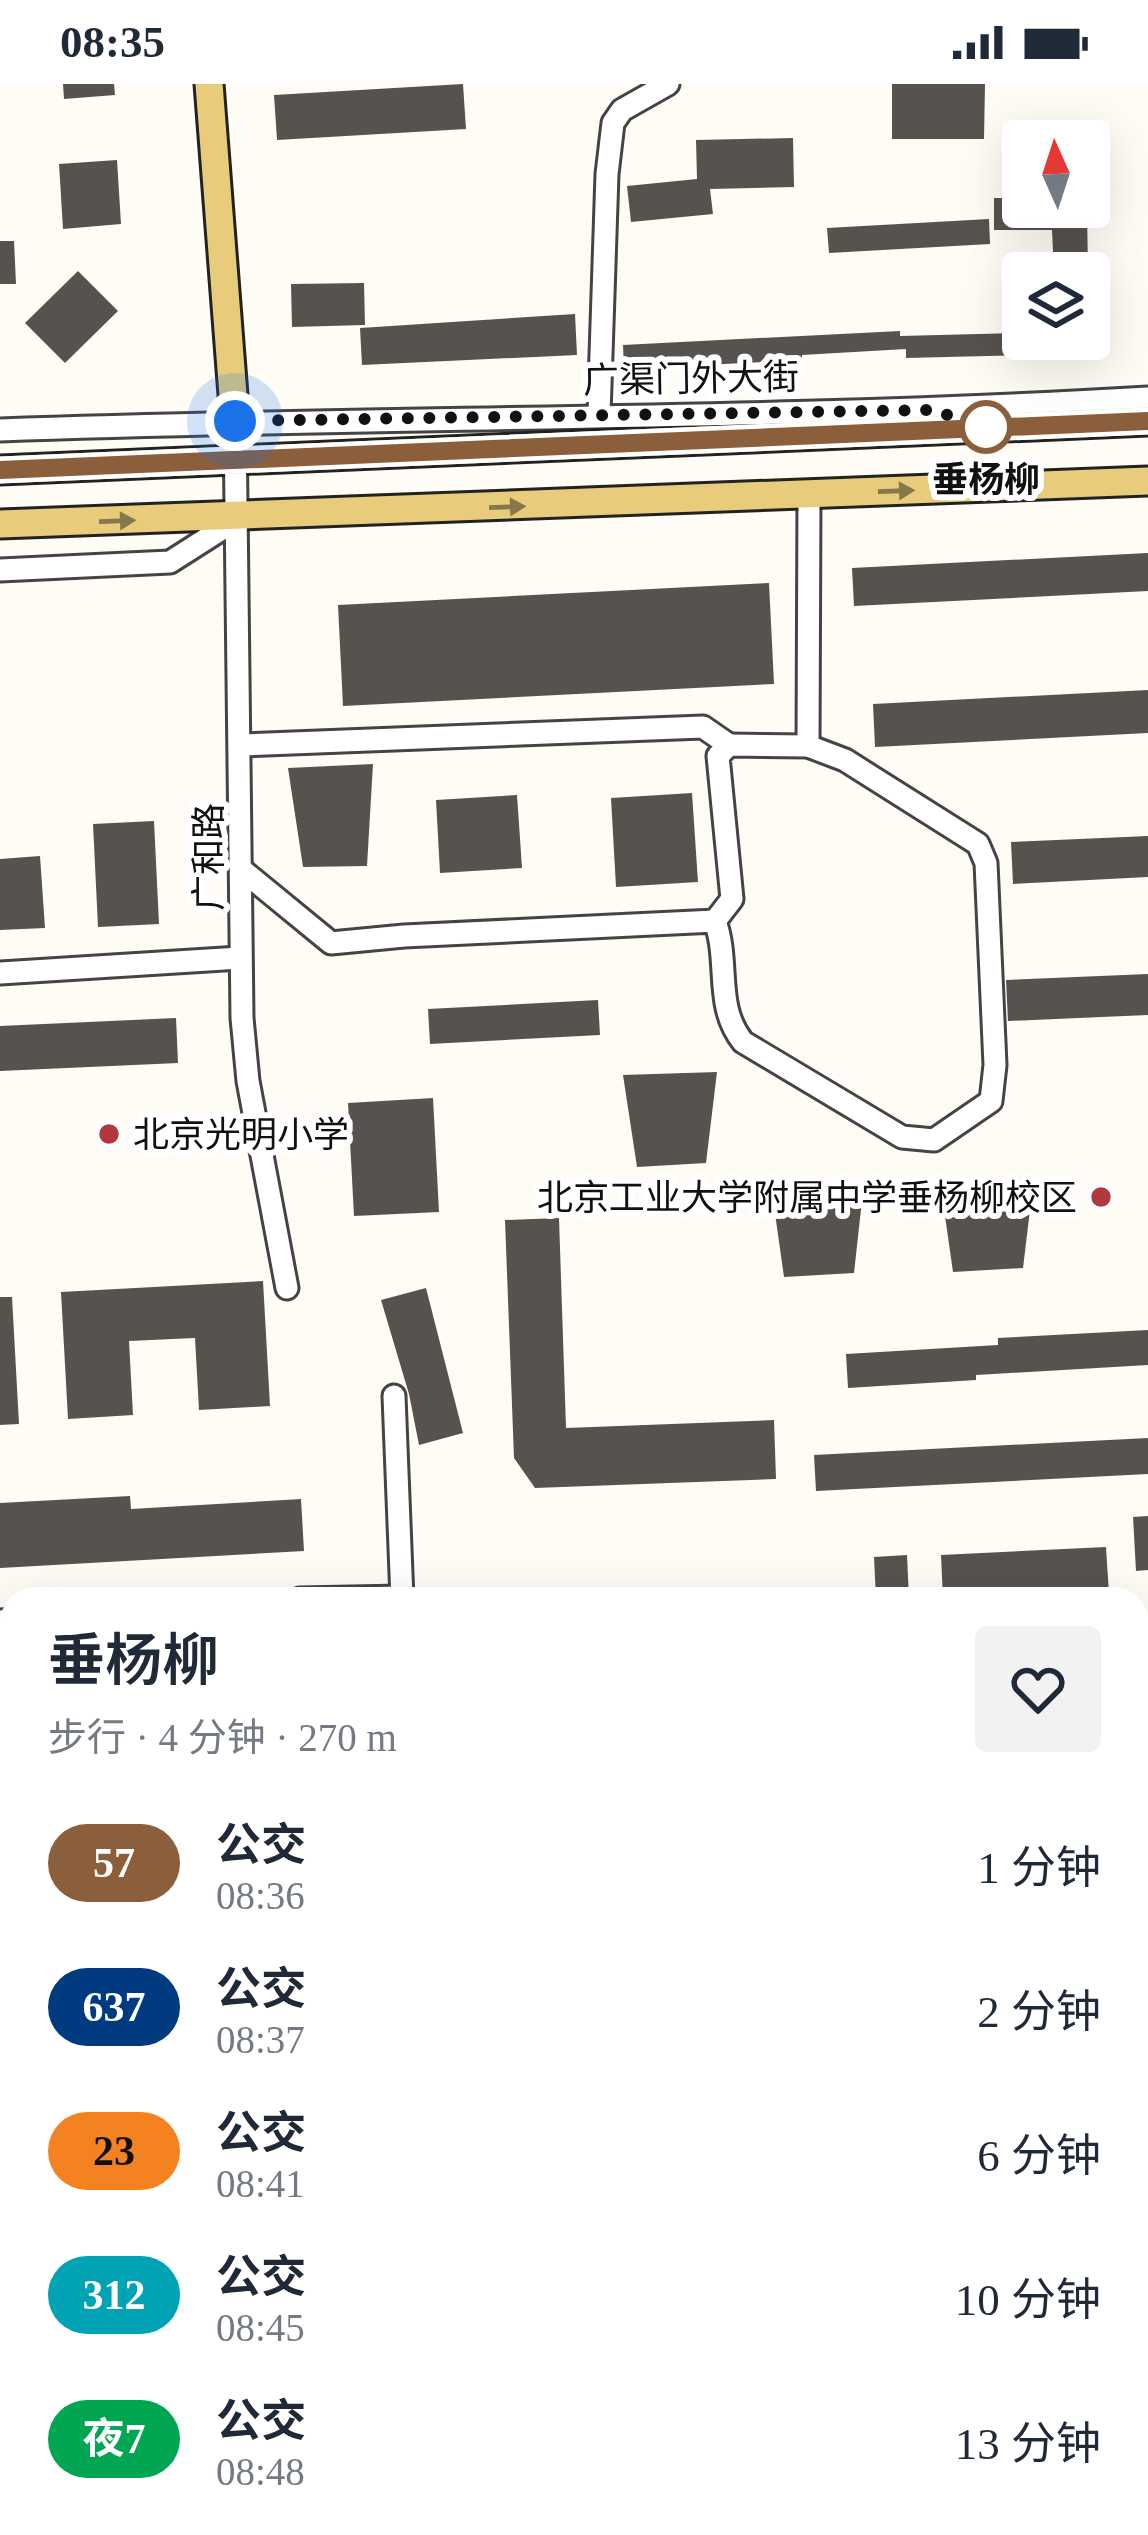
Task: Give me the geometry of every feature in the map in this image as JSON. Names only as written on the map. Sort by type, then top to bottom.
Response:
[{"type":"main road","points":[[209,84],[235,421]]},
{"type":"main road","name":"广渠门外大街","points":[[0,470],[1148,421]]},
{"type":"main road","points":[[0,524],[1148,481]]},
{"type":"street","points":[[599,415],[613,123],[622,110],[668,84]]},
{"type":"street","name":"广渠门外大街","points":[[0,430],[235,421],[932,410],[1148,398]]},
{"type":"street","name":"广和路","points":[[235,421],[240,958],[248,1081],[287,1288]]},
{"type":"street","points":[[808,746],[809,495]]},
{"type":"street","points":[[0,570],[170,562],[239,518]]},
{"type":"street","points":[[241,745],[703,727],[729,746],[808,746],[845,760],[978,844],[986,863],[992,1101],[934,1140],[902,1137],[743,1042],[724,1010],[721,937],[715,921]]},
{"type":"street","points":[[242,870],[331,943],[715,921],[732,899],[717,774],[718,756],[729,746]]},
{"type":"street","points":[[0,973],[240,958]]},
{"type":"street","points":[[394,1396],[402,1587]]},
{"type":"building","points":[[63,84],[114,84],[115,95],[64,99]]},
{"type":"building","points":[[463,84],[466,129],[277,140],[274,95]]},
{"type":"building","points":[[892,84],[985,84],[984,139],[892,139]]},
{"type":"building","points":[[793,138],[794,187],[710,189],[713,214],[631,222],[627,186],[697,179],[696,140]]},
{"type":"building","points":[[117,160],[121,224],[63,229],[59,164]]},
{"type":"building","points":[[994,198],[1002,198],[1002,228],[1087,228],[1088,252],[1053,252],[1052,230],[994,230]]},
{"type":"building","points":[[989,219],[990,244],[829,253],[827,228]]},
{"type":"building","points":[[0,241],[14,241],[16,284],[0,284]]},
{"type":"building","points":[[78,271],[118,311],[65,363],[25,323]]},
{"type":"building","points":[[364,283],[365,325],[292,327],[291,284]]},
{"type":"building","points":[[575,314],[577,355],[362,365],[360,328]]},
{"type":"building","points":[[900,331],[900,336],[1002,334],[1002,356],[906,358],[906,349],[802,355],[802,360],[624,369],[623,345]]},
{"type":"building","points":[[1148,553],[1148,591],[854,606],[852,568]]},
{"type":"building","points":[[769,583],[774,684],[343,706],[338,605]]},
{"type":"building","points":[[1148,690],[1148,733],[875,747],[873,704]]},
{"type":"building","points":[[373,764],[367,866],[303,867],[288,768]]},
{"type":"building","points":[[692,793],[698,882],[616,887],[611,798]]},
{"type":"building","points":[[517,795],[522,868],[440,873],[436,800]]},
{"type":"building","points":[[154,821],[159,924],[98,927],[93,824]]},
{"type":"building","points":[[1148,836],[1148,877],[1013,884],[1011,842]]},
{"type":"building","points":[[40,856],[45,928],[0,930],[0,859]]},
{"type":"building","points":[[1148,974],[1148,1015],[1008,1021],[1006,980]]},
{"type":"building","points":[[598,1000],[600,1035],[430,1044],[428,1009]]},
{"type":"building","points":[[176,1018],[178,1063],[0,1071],[0,1026]]},
{"type":"building","points":[[717,1072],[706,1163],[637,1167],[623,1075]]},
{"type":"building","points":[[433,1098],[439,1212],[354,1216],[348,1103]]},
{"type":"building","points":[[1034,1177],[1023,1268],[953,1272],[940,1181]]},
{"type":"building","points":[[864,1182],[854,1273],[784,1277],[771,1185]]},
{"type":"building","points":[[559,1218],[566,1428],[774,1420],[776,1479],[535,1488],[514,1458],[505,1220]]},
{"type":"building","points":[[263,1281],[270,1406],[199,1410],[195,1338],[129,1341],[133,1415],[68,1419],[61,1292]]},
{"type":"building","points":[[426,1288],[463,1433],[419,1445],[381,1300]]},
{"type":"building","points":[[0,1297],[12,1297],[19,1424],[0,1425]]},
{"type":"building","points":[[1148,1330],[1148,1365],[848,1388],[846,1354],[998,1345],[998,1338]]},
{"type":"building","points":[[1148,1438],[1148,1474],[816,1491],[814,1455]]},
{"type":"building","points":[[130,1496],[131,1509],[301,1499],[304,1551],[0,1568],[0,1503]]},
{"type":"building","points":[[1148,1516],[1148,1570],[1136,1571],[1133,1517]]},
{"type":"building","points":[[1106,1547],[1109,1587],[942,1587],[941,1555]]},
{"type":"building","points":[[907,1555],[908,1587],[875,1587],[874,1557]]},
{"type":"bus line","name":"57","points":[[0,470],[1148,421]]},
{"type":"place","name":"垂杨柳","points":[[986,427]]},
{"type":"place","name":"北京光明小学","points":[[109,1134]]},
{"type":"place","name":"北京工业大学附属中学垂杨柳校区","points":[[1101,1197]]},
{"type":"route","points":[[235,421],[932,410],[986,427]]}]
